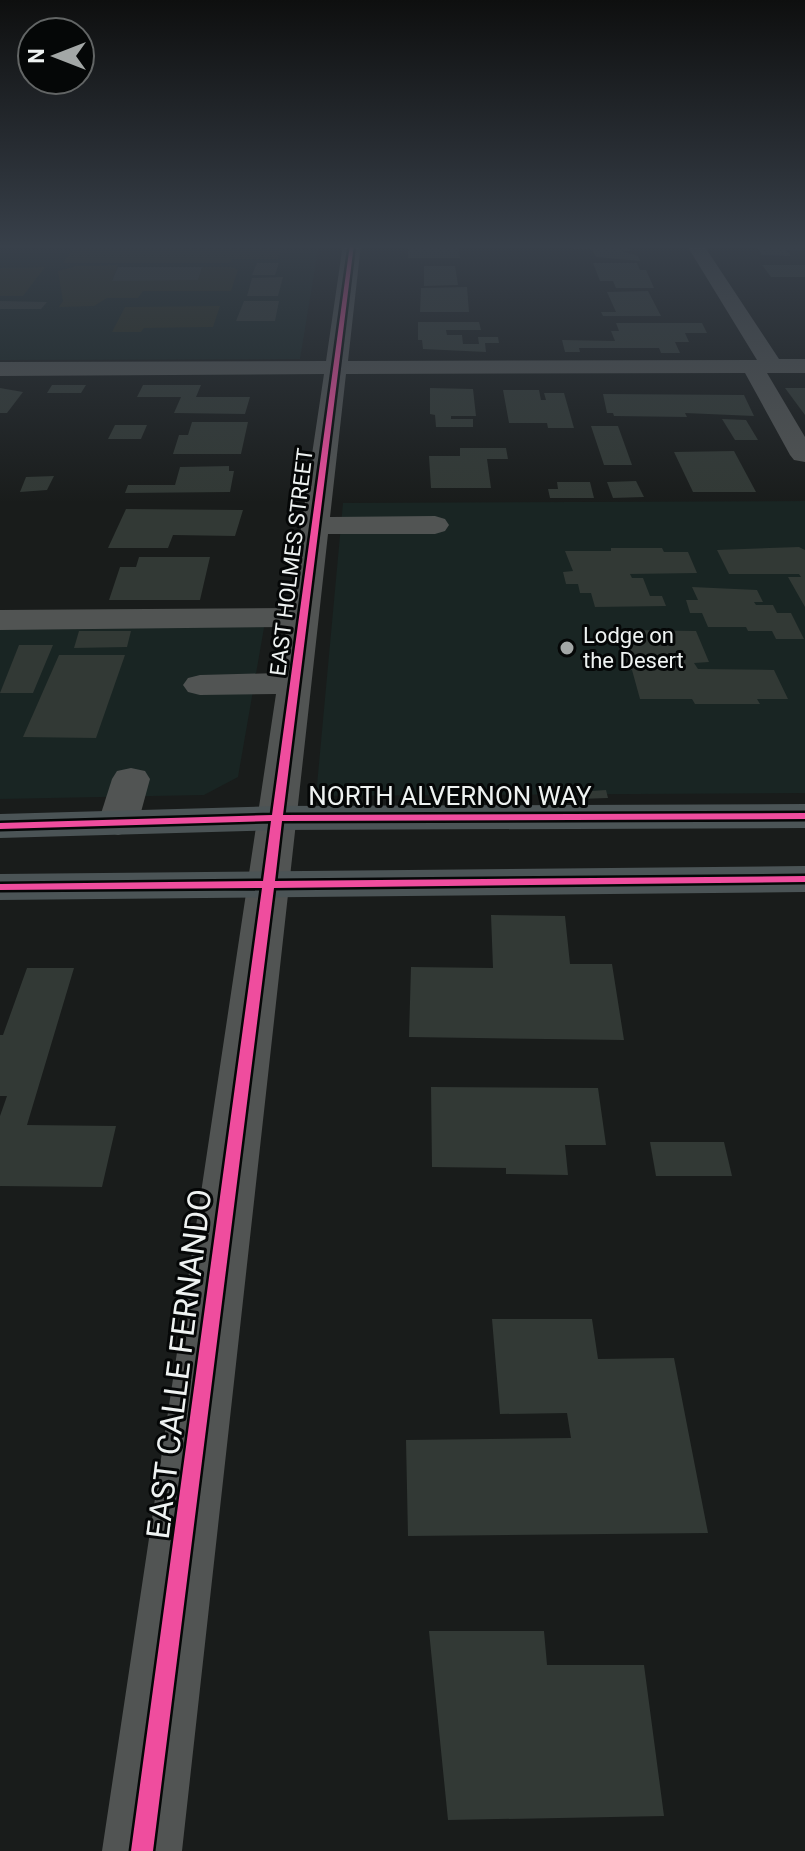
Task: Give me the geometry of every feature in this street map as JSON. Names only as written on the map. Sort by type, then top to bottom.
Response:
[{"type":"main road","name":"NORTH ALVERNON WAY","points":[[0,826],[278,818],[805,816]]},
{"type":"main road","points":[[0,887],[805,879]]},
{"type":"street","name":"EAST HOLMES STREET","points":[[267,884],[342,330]]},
{"type":"street","points":[[742,330],[803,455]]},
{"type":"street","points":[[153,368],[162,346]]},
{"type":"street","points":[[0,369],[76,360],[153,368],[805,366]]},
{"type":"street","points":[[316,526],[435,525]]},
{"type":"street","points":[[0,620],[304,617]]},
{"type":"street","points":[[200,685],[295,683]]},
{"type":"street","points":[[118,823],[131,779]]},
{"type":"street","name":"EAST CALLE FERNANDO","points":[[142,1851],[267,884]]},
{"type":"shaded area","points":[[0,330],[305,330],[300,359],[0,360]]},
{"type":"shaded area","name":"Lodge on the Desert","points":[[805,501],[805,793],[316,796],[343,503]]},
{"type":"shaded area","points":[[265,622],[238,777],[204,795],[0,799],[0,623]]},
{"type":"green space","points":[[113,330],[142,330],[141,332]]},
{"type":"building","points":[[418,330],[446,330],[447,335],[462,335],[463,344],[479,344],[478,337],[498,337],[499,343],[485,343],[486,352],[423,349],[422,340],[418,340]]},
{"type":"building","points":[[706,330],[707,333],[685,333],[689,342],[675,342],[680,353],[661,353],[659,348],[579,348],[580,352],[565,352],[562,340],[615,341],[611,331]]},
{"type":"building","points":[[52,385],[86,385],[81,393],[47,393]]},
{"type":"building","points":[[143,385],[201,385],[196,397],[250,397],[245,414],[174,413],[181,397],[137,397]]},
{"type":"building","points":[[0,388],[23,392],[7,413],[0,413]]},
{"type":"building","points":[[430,388],[473,389],[476,416],[451,416],[451,419],[473,419],[473,427],[436,427],[435,415],[430,414]]},
{"type":"building","points":[[785,388],[805,388],[805,415]]},
{"type":"building","points":[[503,390],[539,390],[541,400],[546,400],[544,393],[564,393],[574,428],[548,428],[547,423],[509,423]]},
{"type":"building","points":[[603,394],[744,395],[754,416],[685,413],[687,417],[614,416],[607,413]]},
{"type":"building","points":[[722,419],[746,420],[758,440],[735,440]]},
{"type":"building","points":[[192,422],[248,422],[241,454],[173,454],[179,435],[188,435]]},
{"type":"building","points":[[115,425],[147,425],[141,439],[108,439]]},
{"type":"building","points":[[591,426],[618,426],[632,465],[604,465]]},
{"type":"building","points":[[460,448],[506,448],[508,459],[487,459],[491,488],[431,488],[429,456],[460,456]]},
{"type":"building","points":[[734,451],[756,492],[693,492],[674,452]]},
{"type":"building","points":[[229,466],[229,471],[234,471],[230,492],[125,493],[128,485],[175,485],[180,467]]},
{"type":"building","points":[[54,476],[47,490],[20,492],[26,477]]},
{"type":"building","points":[[636,481],[644,497],[613,498],[607,482]]},
{"type":"building","points":[[557,482],[590,482],[594,498],[550,498],[548,489],[558,489]]},
{"type":"building","points":[[126,509],[243,510],[235,536],[173,535],[168,548],[108,548]]},
{"type":"building","points":[[799,547],[805,550],[805,607],[788,577],[801,577],[799,574],[729,574],[717,550]]},
{"type":"building","points":[[611,548],[662,548],[664,552],[688,552],[697,573],[630,574],[632,578],[643,578],[650,596],[662,596],[666,606],[595,607],[591,593],[580,593],[578,584],[566,584],[563,572],[573,571],[565,551],[611,551]]},
{"type":"building","points":[[139,557],[210,557],[200,600],[109,600],[120,567],[136,567]]},
{"type":"building","points":[[692,587],[757,590],[763,602],[754,602],[756,605],[773,605],[777,613],[791,613],[804,639],[776,639],[772,631],[748,631],[746,627],[708,627],[702,613],[690,613],[686,600],[698,600]]},
{"type":"building","points":[[624,630],[696,631],[709,662],[694,663],[698,669],[774,670],[788,699],[757,699],[760,704],[695,704],[692,699],[640,699],[632,670],[622,671],[619,656],[631,656]]},
{"type":"building","points":[[79,631],[131,631],[127,647],[74,648]]},
{"type":"building","points":[[19,645],[53,645],[33,693],[0,693]]},
{"type":"building","points":[[59,655],[125,655],[96,738],[23,737]]},
{"type":"building","points":[[606,790],[608,798],[579,799],[577,792]]},
{"type":"building","points":[[491,915],[565,916],[570,964],[612,964],[624,1040],[409,1037],[411,967],[493,968]]},
{"type":"building","points":[[27,968],[74,968],[27,1125],[116,1126],[102,1187],[0,1186],[0,1116],[7,1096],[0,1096],[0,1035],[3,1035]]},
{"type":"building","points":[[431,1087],[598,1088],[606,1145],[565,1145],[568,1175],[506,1174],[506,1168],[432,1167]]},
{"type":"building","points":[[650,1142],[724,1142],[732,1176],[656,1176]]},
{"type":"building","points":[[492,1319],[592,1319],[598,1359],[674,1358],[708,1533],[408,1536],[406,1440],[571,1438],[567,1413],[500,1414]]},
{"type":"building","points":[[429,1631],[544,1631],[547,1665],[644,1665],[664,1816],[448,1820]]},
{"type":"cycle path","points":[[142,1851],[341,330]]},
{"type":"cycle path","points":[[0,826],[278,818],[805,816]]},
{"type":"cycle path","points":[[0,887],[805,879]]},
{"type":"place","name":"Lodge on the Desert","points":[[567,648]]}]
